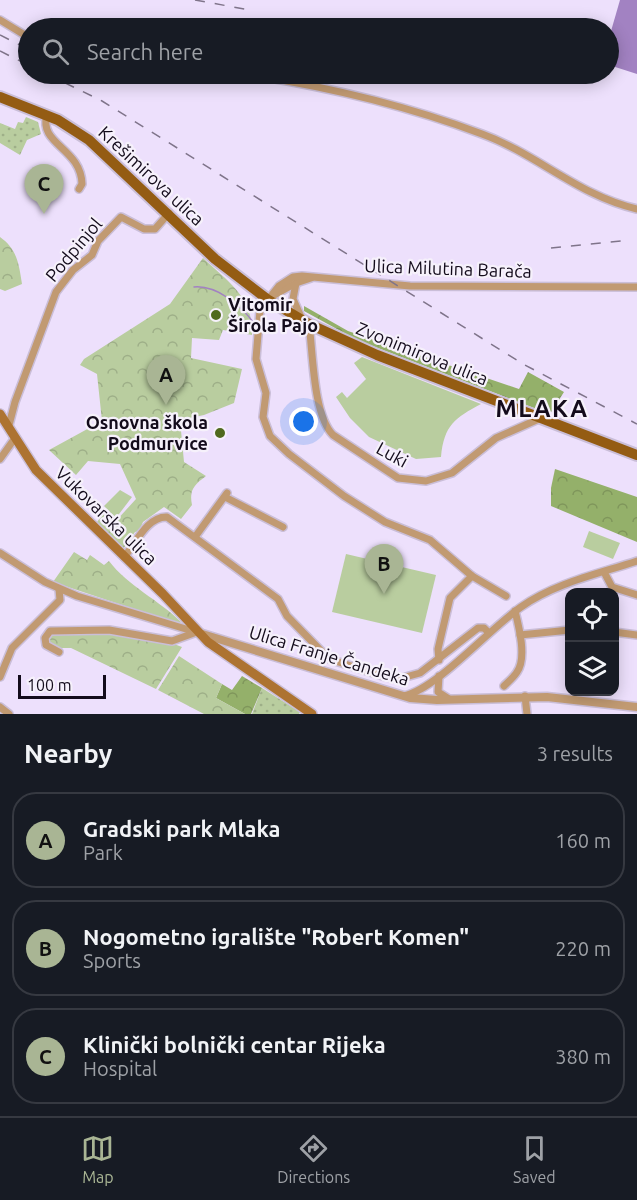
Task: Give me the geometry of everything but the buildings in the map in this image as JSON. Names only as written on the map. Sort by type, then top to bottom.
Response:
[{"type":"main road","name":"Krešimirova ulica","points":[[0,97],[47,115],[89,140],[169,213],[215,259],[267,299]]},
{"type":"main road","name":"Zvonimirova ulica","points":[[267,299],[308,324],[377,355],[637,456]]},
{"type":"main road","name":"Vukovarska ulica","points":[[0,414],[36,470],[199,633],[230,658],[312,714]]},
{"type":"street","points":[[0,20],[18,31]]},
{"type":"street","points":[[300,84],[340,91],[483,134],[513,148],[573,185],[605,200],[637,209]]},
{"type":"street","points":[[47,115],[45,125],[47,134],[71,154],[81,170],[82,184],[79,189]]},
{"type":"street","name":"Podpinjol","points":[[9,426],[15,402],[56,292],[73,270],[92,255],[98,241],[121,218],[144,229],[154,229],[169,213]]},
{"type":"street","name":"Ulica Milutina Barača","points":[[267,299],[279,286],[293,277],[410,286],[637,287]]},
{"type":"street","points":[[315,278],[296,283],[267,299],[260,308],[257,363],[266,393],[263,417],[274,441],[344,496],[385,522],[430,540],[472,576],[506,596]]},
{"type":"street","points":[[296,283],[293,297],[296,308],[308,324]]},
{"type":"street","name":"Luki","points":[[308,324],[320,405],[326,427],[333,435],[398,478],[426,482],[446,476],[496,438],[541,418]]},
{"type":"street","points":[[0,459],[15,438]]},
{"type":"street","points":[[195,537],[226,495],[283,527]]},
{"type":"street","points":[[124,557],[147,528],[161,517],[171,519],[278,599],[287,615],[332,661],[395,678],[414,675],[439,660],[478,628],[483,628],[489,633]]},
{"type":"street","points":[[0,553],[59,589],[170,626],[199,633]]},
{"type":"street","points":[[401,697],[411,694],[440,676],[515,611],[551,590],[637,561]]},
{"type":"street","points":[[604,572],[612,587],[637,595]]},
{"type":"street","points":[[439,660],[438,650],[450,598],[472,576]]},
{"type":"street","points":[[59,589],[60,600]]},
{"type":"street","points":[[0,677],[12,648],[60,600],[77,596]]},
{"type":"street","points":[[504,686],[519,668],[520,635],[515,611]]},
{"type":"street","points":[[170,626],[176,631],[172,641]]},
{"type":"street","points":[[59,651],[46,645],[46,635],[50,631],[109,630],[172,641],[189,633],[199,633]]},
{"type":"street","points":[[520,635],[565,630]]},
{"type":"street","name":"Ulica Franje Čandeka","points":[[199,633],[401,697],[452,700],[525,696],[637,707]]},
{"type":"street","points":[[619,633],[637,635]]},
{"type":"street","points":[[0,656],[6,662]]},
{"type":"street","points":[[440,676],[438,692],[452,700]]},
{"type":"street","points":[[427,683],[426,695],[431,700]]},
{"type":"street","points":[[525,696],[527,714]]},
{"type":"street","points":[[0,707],[9,714]]},
{"type":"green space","points":[[26,117],[38,122],[41,134],[27,140],[20,155],[0,143],[0,123],[15,129],[18,122],[23,123]]},
{"type":"green space","points":[[0,237],[14,252],[22,284],[5,291],[0,289]]},
{"type":"green space","points":[[203,258],[238,291],[249,310],[252,335],[223,330],[219,340],[192,338],[191,358],[242,369],[234,403],[204,415],[180,420],[184,462],[206,476],[193,488],[192,505],[181,519],[164,507],[143,522],[139,531],[135,532],[122,551],[95,525],[104,512],[115,522],[136,499],[120,464],[88,461],[76,475],[49,450],[102,421],[97,374],[80,365],[84,359],[170,304]]},
{"type":"green space","points":[[304,306],[348,331],[519,389],[528,372],[564,392],[550,414],[357,340],[304,311]]},
{"type":"green space","points":[[362,357],[481,404],[452,424],[445,437],[441,457],[416,459],[369,437],[350,418],[336,397],[342,392],[347,398],[366,379],[354,363]]},
{"type":"green space","points":[[555,469],[637,497],[637,542],[551,506],[551,488]]},
{"type":"green space","points":[[120,490],[132,497],[116,518],[104,506]]},
{"type":"green space","points":[[589,531],[620,543],[613,559],[583,547]]},
{"type":"green space","points":[[74,552],[87,560],[90,555],[104,565],[109,561],[125,578],[181,622],[179,624],[53,582]]},
{"type":"green space","points":[[346,554],[436,575],[422,633],[332,612]]},
{"type":"green space","points":[[109,632],[182,647],[156,689],[71,648],[55,648],[48,641],[53,634]]},
{"type":"green space","points":[[179,656],[222,684],[216,698],[245,714],[204,714],[158,690]]},
{"type":"green space","points":[[242,676],[262,688],[251,714],[245,714],[216,698],[222,684],[232,690]]},
{"type":"green space","points":[[262,688],[300,712],[299,714],[252,714]]},
{"type":"shaded area","points":[[620,0],[637,0],[637,74],[619,68],[619,18],[615,18]]},
{"type":"waterway","points":[[194,287],[203,287],[219,293],[242,310],[254,323]]},
{"type":"railway","points":[[195,0],[250,10]]},
{"type":"railway","points":[[0,35],[18,44]]},
{"type":"railway","points":[[0,51],[18,60]]},
{"type":"railway","points":[[67,84],[102,101],[523,364],[637,424]]},
{"type":"railway","points":[[551,248],[630,240]]},
{"type":"place","name":"Klinički bolnički centar Rijeka","points":[[44,214]]},
{"type":"place","name":"Vitomir Širola Pajo","points":[[216,315]]},
{"type":"place","name":"Gradski park Mlaka","points":[[166,405]]},
{"type":"place","name":"Osnovna škola Podmurvice","points":[[220,433]]},
{"type":"place","name":"Nogometno igralište \"Robert Komen\"","points":[[384,594]]},
{"type":"district","name":"MLAKA","points":[[542,409]]}]
